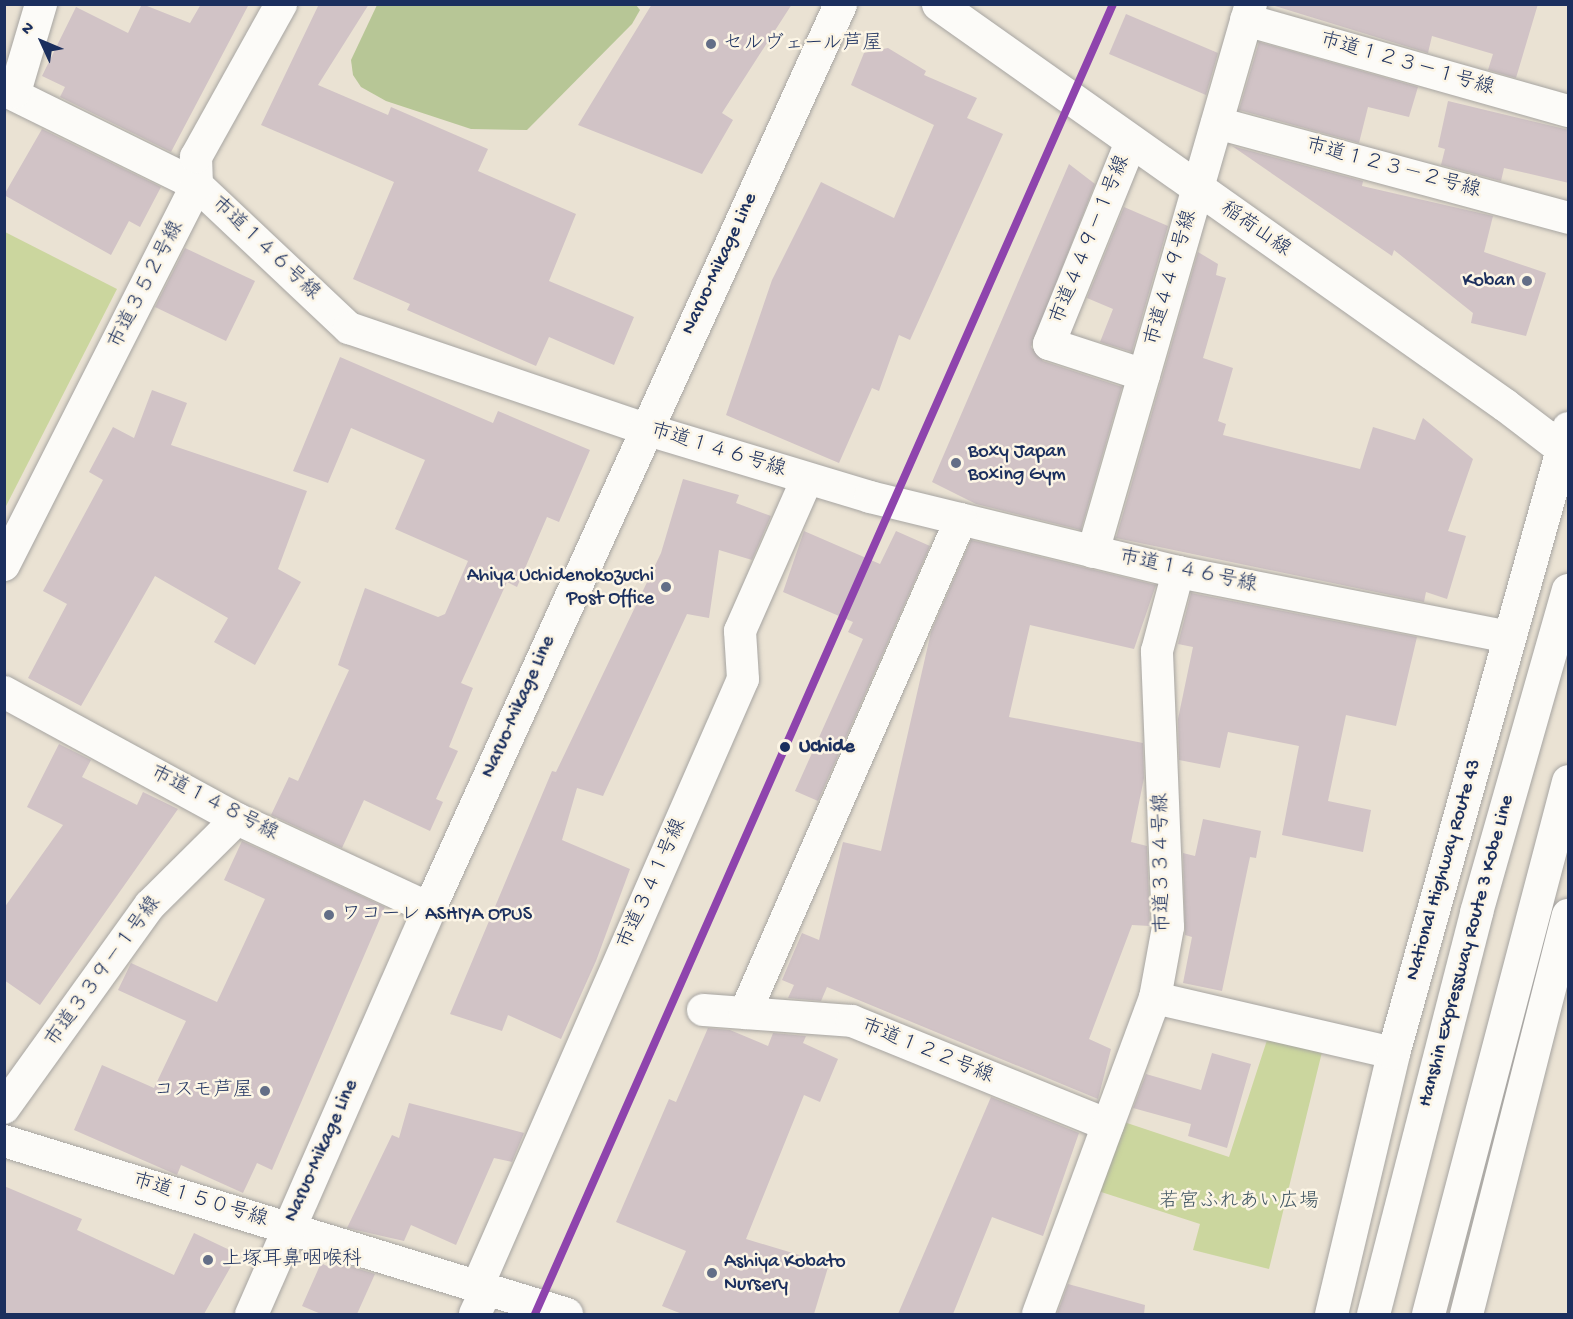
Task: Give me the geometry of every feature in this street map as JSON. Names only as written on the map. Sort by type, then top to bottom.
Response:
[{"type":"main road","name":"Naruo-Mikage Line","points":[[251,1314],[429,908],[840,4]]},
{"type":"main road","name":"稲荷山線","points":[[938,4],[1197,189],[1566,445]]},
{"type":"main road","name":"National Highway Route 43","points":[[1331,1314],[1393,1053],[1509,637],[1566,445]]},
{"type":"main road","name":"Hanshin Expressway Route 3 Kobe Line","points":[[1373,1314],[1476,912],[1569,590]]},
{"type":"main road","points":[[1428,1314],[1569,780]]},
{"type":"main road","points":[[1466,1314],[1569,915]]},
{"type":"street","points":[[10,91],[41,4]]},
{"type":"street","name":"市道３５２号線","points":[[4,565],[197,185],[196,157],[281,4]]},
{"type":"street","name":"市道１２３－１号線","points":[[1248,12],[1569,111]]},
{"type":"street","name":"市道４４９号線","points":[[1094,552],[1248,12]]},
{"type":"street","name":"市道１４６号線","points":[[10,91],[197,185],[350,328],[645,429],[807,479],[1178,572],[1509,637]]},
{"type":"street","name":"市道１２３－２号線","points":[[1217,123],[1569,218]]},
{"type":"street","name":"市道４４９－１号線","points":[[1131,142],[1049,344],[1144,375]]},
{"type":"street","name":"市道３４１号線","points":[[480,1296],[743,679],[740,630],[807,479]]},
{"type":"street","points":[[745,1013],[961,519]]},
{"type":"street","name":"市道３３４号線","points":[[1038,1314],[1155,998],[1168,927],[1157,651],[1178,572]]},
{"type":"street","name":"市道１４８号線","points":[[4,692],[237,819],[429,908]]},
{"type":"street","name":"市道３３９－１号線","points":[[4,1108],[150,905],[237,819]]},
{"type":"street","points":[[1155,998],[1393,1053]]},
{"type":"street","name":"市道１２２号線","points":[[703,1010],[852,1021],[1108,1125]]},
{"type":"street","name":"市道１５０号線","points":[[4,1141],[289,1228],[480,1296],[567,1314]]},
{"type":"green space","points":[[377,5],[636,5],[640,10],[632,24],[527,130],[471,129],[386,101],[361,87],[353,75],[351,60]]},
{"type":"green space","points":[[5,232],[117,289],[5,508]]},
{"type":"green space","name":"若宮ふれあい広場","points":[[1268,1037],[1322,1052],[1269,1269],[1193,1250],[1200,1224],[1095,1190],[1121,1121],[1229,1157]]},
{"type":"building","points":[[142,4],[190,23],[201,4],[249,4],[171,152],[60,97],[65,87],[42,76],[76,7],[128,33]]},
{"type":"building","points":[[319,4],[369,4],[318,85],[388,115],[391,107],[488,149],[478,171],[576,214],[549,281],[634,317],[614,365],[549,337],[536,366],[407,310],[410,304],[353,279],[394,182],[261,125]]},
{"type":"building","points":[[652,4],[792,4],[722,113],[733,120],[702,174],[578,125]]},
{"type":"building","points":[[1268,4],[1538,4],[1516,78],[1488,70],[1493,54],[1432,36],[1428,53]]},
{"type":"building","points":[[1126,14],[1218,53],[1206,95],[1109,54]]},
{"type":"building","points":[[1259,42],[1418,87],[1409,117],[1368,107],[1359,143],[1239,110]]},
{"type":"building","points":[[888,48],[926,71],[924,75],[977,98],[967,118],[1003,134],[910,340],[899,335],[879,391],[872,388],[839,463],[726,415],[772,280],[821,182],[894,218],[934,125],[851,85],[864,53]]},
{"type":"building","points":[[1448,101],[1569,130],[1569,183],[1504,168],[1501,181],[1441,165],[1445,149],[1438,147]]},
{"type":"building","points":[[42,129],[161,187],[140,227],[129,221],[111,255],[4,195]]},
{"type":"building","points":[[1232,146],[1363,181],[1362,186],[1493,216],[1484,252],[1546,273],[1526,336],[1471,323],[1473,313],[1394,250],[1392,256]]},
{"type":"building","points":[[1069,164],[1095,184],[1031,347],[1043,361],[1122,387],[1081,530],[976,504],[932,482]]},
{"type":"building","points":[[1124,207],[1168,226],[1132,352],[1100,342],[1113,309],[1087,298]]},
{"type":"building","points":[[185,248],[255,281],[226,341],[155,307]]},
{"type":"building","points":[[1198,252],[1218,264],[1216,275],[1226,278],[1203,358],[1233,368],[1218,421],[1226,424],[1223,435],[1360,469],[1373,427],[1415,440],[1423,418],[1473,459],[1448,531],[1466,536],[1447,599],[1426,592],[1424,602],[1116,538]]},
{"type":"building","points":[[340,357],[493,423],[498,411],[590,450],[559,522],[547,517],[517,587],[507,582],[461,683],[473,688],[449,747],[458,751],[436,799],[443,802],[430,831],[364,800],[342,848],[271,815],[289,777],[298,781],[349,670],[338,665],[365,588],[438,617],[445,614],[468,561],[395,529],[425,460],[351,428],[328,483],[293,471]]},
{"type":"building","points":[[152,390],[187,403],[171,445],[307,491],[278,569],[301,582],[255,665],[214,642],[228,618],[155,576],[81,706],[28,678],[67,604],[43,591],[103,480],[89,472],[113,427],[134,438]]},
{"type":"building","points":[[683,479],[739,495],[736,503],[771,516],[752,560],[719,550],[709,618],[687,614],[603,796],[577,788],[562,840],[630,869],[596,961],[561,1039],[508,1015],[502,1031],[450,1014],[552,771],[556,772],[661,553]]},
{"type":"building","points":[[804,531],[880,564],[896,531],[930,546],[818,801],[795,791],[863,639],[848,632],[853,622],[783,592]]},
{"type":"building","points":[[971,540],[1156,585],[1134,649],[1030,625],[1009,717],[1143,743],[1144,778],[1131,842],[1147,846],[1150,926],[1132,925],[1089,1039],[1111,1049],[1098,1099],[827,987],[821,1001],[788,998],[794,985],[782,980],[802,933],[819,940],[843,842],[881,851],[931,632]]},
{"type":"building","points":[[1191,593],[1417,637],[1396,726],[1346,715],[1328,801],[1371,810],[1363,852],[1282,835],[1299,746],[1228,732],[1220,768],[1179,760],[1178,719],[1193,647],[1178,644]]},
{"type":"building","points":[[59,744],[91,760],[82,777],[137,805],[143,792],[178,809],[40,1005],[4,980],[4,908],[63,825],[27,807]]},
{"type":"building","points":[[1203,819],[1261,831],[1256,858],[1250,857],[1222,991],[1183,983],[1192,937],[1185,935],[1183,853],[1195,856]]},
{"type":"building","points":[[242,841],[385,907],[272,1170],[257,1163],[243,1193],[181,1165],[177,1175],[74,1130],[102,1065],[154,1088],[186,1021],[118,990],[131,963],[217,1002],[265,899],[224,880]]},
{"type":"building","points":[[708,1028],[730,1030],[768,1046],[773,1033],[806,1036],[803,1043],[838,1059],[820,1102],[804,1095],[746,1239],[829,1264],[814,1314],[682,1314],[662,1306],[686,1251],[616,1222],[669,1099],[676,1102]]},
{"type":"building","points":[[1212,1053],[1251,1064],[1227,1148],[1188,1136],[1191,1124],[1133,1108],[1146,1074],[1201,1090]]},
{"type":"building","points":[[991,1097],[1079,1133],[1043,1236],[992,1217],[953,1314],[898,1314]]},
{"type":"building","points":[[409,1103],[524,1133],[512,1162],[494,1158],[456,1245],[411,1225],[404,1241],[347,1228],[392,1135],[399,1138]]},
{"type":"building","points":[[4,1186],[82,1219],[77,1230],[174,1275],[194,1233],[238,1254],[204,1314],[4,1314]]},
{"type":"building","points":[[330,1260],[375,1274],[357,1314],[321,1314],[302,1306],[321,1263],[327,1266]]},
{"type":"building","points":[[1068,1284],[1145,1305],[1144,1314],[1057,1314]]},
{"type":"transit line","points":[[535,1314],[1113,4]]},
{"type":"place","name":"セルヴェール芦屋","points":[[711,44]]},
{"type":"place","name":"Koban","points":[[1527,281]]},
{"type":"place","name":"Boxy Japan Boxing Gym","points":[[956,463]]},
{"type":"place","name":"Ahiya Uchidenokozuchi Post Office","points":[[666,587]]},
{"type":"place","name":"Uchide","points":[[785,747]]},
{"type":"place","name":"ワコーレ ASHIYA OPUS","points":[[329,915]]},
{"type":"place","name":"コスモ芦屋","points":[[265,1091]]},
{"type":"place","name":"上塚耳鼻咽喉科","points":[[208,1260]]},
{"type":"place","name":"Ashiya Kobato Nursery","points":[[712,1273]]}]
